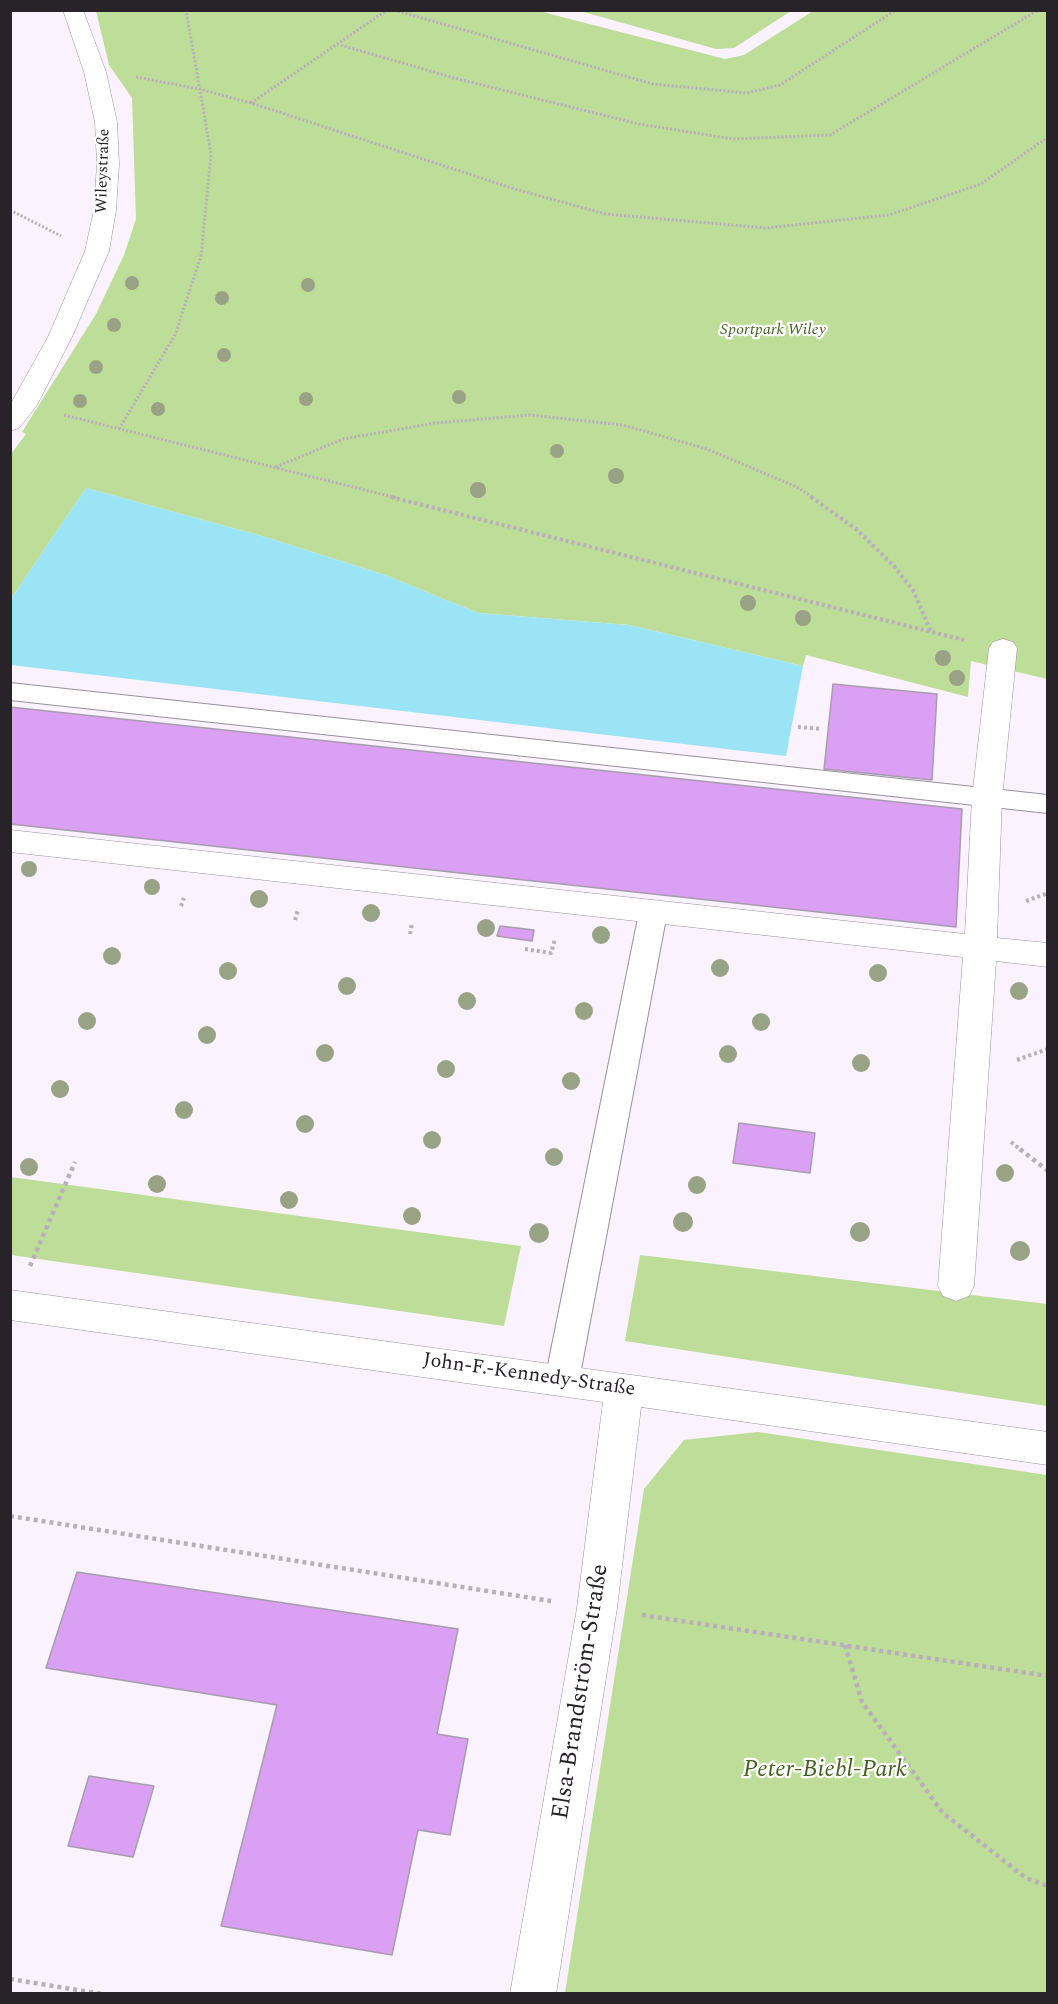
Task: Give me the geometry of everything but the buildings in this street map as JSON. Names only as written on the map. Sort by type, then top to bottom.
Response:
[{"type":"street","name":"Wileystraße","points":[[17,414],[60,337],[97,251],[105,210],[108,164],[106,122],[95,72],[73,10]]},
{"type":"street","points":[[956,1286],[980,947],[987,798],[1003,648]]},
{"type":"street","points":[[10,841],[1047,955]]},
{"type":"street","name":"John-F.-Kennedy-Straße","points":[[11,1305],[1047,1449]]},
{"type":"street","name":"Elsa-Brandström-Straße","points":[[533,1994],[597,1608],[624,1389]]},
{"type":"lane","points":[[10,691],[1047,804]]},
{"type":"lane","points":[[562,1380],[652,913]]},
{"type":"path","points":[[119,429],[175,335],[201,256],[211,154],[186,10]]},
{"type":"path","points":[[251,103],[387,10]]},
{"type":"path","points":[[394,10],[653,84],[747,93],[780,85],[896,10]]},
{"type":"path","points":[[337,44],[454,78],[639,123],[733,139],[830,135],[1038,10]]},
{"type":"path","points":[[95,72],[147,78],[251,103],[518,190],[606,214],[766,228],[889,215],[981,184],[1047,137]]},
{"type":"path","points":[[10,210],[97,251]]},
{"type":"path","points":[[17,414],[119,429],[931,633],[1003,648]]},
{"type":"path","points":[[275,468],[343,439],[435,423],[530,415],[623,426],[707,449],[799,488],[856,529],[894,566],[914,592],[931,633]]},
{"type":"path","points":[[798,727],[821,729]]},
{"type":"path","points":[[11,1305],[75,1162]]},
{"type":"path","points":[[10,1516],[1047,1676]]},
{"type":"path","points":[[845,1644],[862,1702],[943,1813],[1026,1878],[1047,1886]]},
{"type":"path","points":[[10,1979],[102,1994]]},
{"type":"green space","name":"Sportpark Wiley","points":[[96,11],[539,11],[725,59],[744,55],[813,11],[1047,11],[1047,679],[971,661],[968,697],[806,655],[803,666],[629,625],[478,613],[385,575],[262,536],[86,488],[11,599],[11,454],[26,434],[22,432],[96,314],[124,255],[136,219],[132,98],[109,65]]},
{"type":"green space","points":[[580,11],[791,11],[734,48],[716,49]]},
{"type":"green space","points":[[11,1177],[521,1246],[504,1326],[11,1255]]},
{"type":"green space","points":[[640,1255],[1047,1304],[1047,1406],[625,1341]]},
{"type":"green space","name":"Peter-Biebl-Park","points":[[758,1432],[1047,1475],[1047,1993],[565,1993],[644,1489],[684,1440]]},
{"type":"water","points":[[86,488],[262,536],[385,575],[478,613],[629,625],[803,666],[786,756],[11,665],[11,599]]}]
